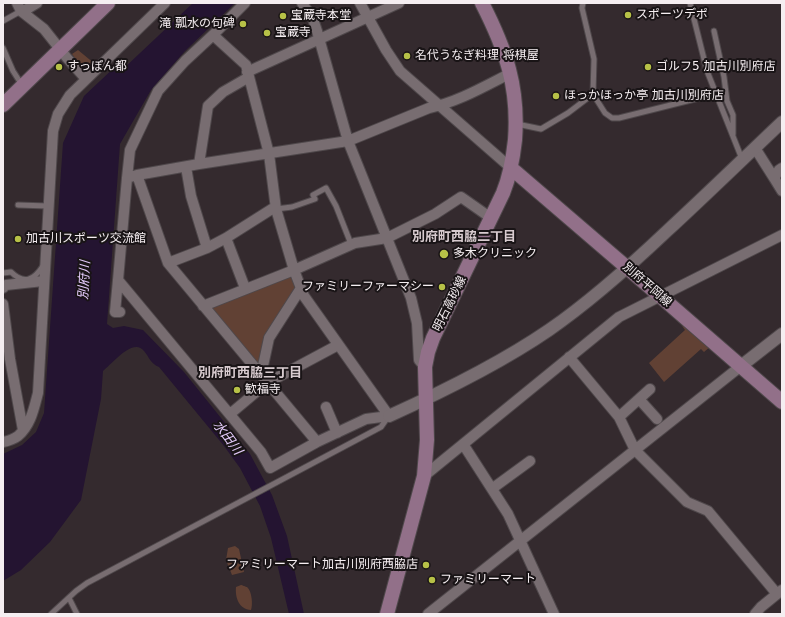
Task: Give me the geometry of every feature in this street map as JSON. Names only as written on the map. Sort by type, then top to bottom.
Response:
[{"type":"main road","points":[[3,105],[108,3]]},
{"type":"main road","name":"明石高砂線","points":[[387,614],[424,476],[427,448],[424,367],[428,352],[433,338],[508,183],[511,168],[516,124],[516,104],[511,73],[498,34],[482,3]]},
{"type":"main road","name":"別府平岡線","points":[[511,168],[782,402]]},
{"type":"street","points":[[20,8],[37,3]]},
{"type":"street","points":[[3,442],[17,437],[23,430],[32,416],[38,393],[44,263],[53,131],[58,114],[70,95],[166,3]]},
{"type":"street","points":[[120,312],[115,312],[126,178],[130,150],[158,91],[185,61],[245,3]]},
{"type":"street","points":[[302,3],[313,20],[348,141],[411,298],[417,323],[419,360],[424,367]]},
{"type":"street","points":[[360,3],[386,50],[400,71],[511,168]]},
{"type":"street","points":[[199,164],[208,106],[223,92],[248,74],[319,39],[399,3]]},
{"type":"street","points":[[20,8],[44,30],[86,79]]},
{"type":"street","points":[[213,35],[246,65],[269,154],[275,208],[294,270],[304,296],[389,416]]},
{"type":"street","points":[[126,178],[199,164],[348,141],[429,108],[439,106],[472,93],[511,73]]},
{"type":"street","points":[[118,280],[261,452],[270,468],[318,442],[366,419],[389,416],[426,400],[509,354],[548,330],[581,306],[627,268],[782,122]]},
{"type":"street","points":[[755,148],[782,191]]},
{"type":"street","points":[[186,167],[191,196],[207,248]]},
{"type":"street","points":[[774,178],[782,168]]},
{"type":"street","points":[[137,175],[168,263],[318,442]]},
{"type":"street","points":[[203,306],[245,288],[294,270],[355,242],[387,238],[435,214],[461,197],[491,218]]},
{"type":"street","points":[[168,263],[207,248],[275,208]]},
{"type":"street","points":[[424,476],[618,316],[782,235]]},
{"type":"street","points":[[226,238],[245,288]]},
{"type":"street","points":[[3,288],[6,285],[43,281]]},
{"type":"street","points":[[264,379],[269,338],[301,288]]},
{"type":"street","points":[[3,304],[10,359],[23,430]]},
{"type":"street","points":[[428,614],[782,334]]},
{"type":"street","points":[[230,414],[264,379],[338,345]]},
{"type":"street","points":[[569,357],[619,417],[635,450],[687,502],[708,511],[780,592],[761,607],[755,614]]},
{"type":"street","points":[[619,417],[650,389]]},
{"type":"street","points":[[639,399],[657,419]]},
{"type":"street","points":[[326,407],[337,433]]},
{"type":"street","points":[[463,444],[493,488],[508,514],[554,614]]},
{"type":"street","points":[[493,488],[518,464],[530,461]]},
{"type":"lane","points":[[584,3],[582,8],[594,59],[593,94],[605,113],[612,118],[619,118],[715,94]]},
{"type":"lane","points":[[690,3],[707,71],[742,160]]},
{"type":"lane","points":[[3,21],[20,8]]},
{"type":"lane","points":[[714,32],[724,77],[727,101],[733,115],[733,137]]},
{"type":"lane","points":[[3,48],[13,71],[23,86]]},
{"type":"lane","points":[[516,124],[541,129],[568,113],[593,94]]},
{"type":"lane","points":[[275,208],[292,207],[315,199],[313,195],[326,188],[336,206],[351,244]]},
{"type":"lane","points":[[18,205],[48,206]]},
{"type":"lane","points":[[3,272],[11,272],[19,278],[27,280],[36,276],[44,263]]},
{"type":"lane","points":[[51,614],[88,583],[381,427],[389,416]]},
{"type":"lane","points":[[69,598],[77,614]]},
{"type":"shaded area","points":[[78,50],[95,64],[88,70],[83,69],[72,54]]},
{"type":"shaded area","points":[[289,277],[293,279],[297,291],[260,368],[211,309],[214,305]]},
{"type":"shaded area","points":[[676,317],[711,346],[704,352],[701,349],[664,382],[649,363],[685,330]]},
{"type":"shaded area","points":[[235,546],[239,549],[244,572],[232,575],[226,560],[228,548]]},
{"type":"shaded area","points":[[241,585],[249,589],[252,602],[251,610],[243,608],[237,599],[236,587]]},
{"type":"water","points":[[193,3],[235,3],[185,51],[151,90],[120,144],[107,324],[113,328],[124,326],[143,330],[184,372],[250,454],[272,495],[287,536],[304,614],[289,614],[271,538],[260,506],[240,468],[224,446],[159,367],[152,362],[144,351],[134,347],[123,353],[103,371],[101,399],[81,500],[50,542],[21,570],[3,581],[3,454],[22,445],[36,432],[44,413],[63,143],[84,96],[117,65],[122,70]]},
{"type":"place","name":"スポーツデポ","points":[[628,15]]},
{"type":"place","name":"宝蔵寺本堂","points":[[283,16]]},
{"type":"place","name":"滝 瓢水の句碑","points":[[243,24]]},
{"type":"place","name":"宝蔵寺","points":[[267,33]]},
{"type":"place","name":"名代うなぎ料理 将棋屋","points":[[407,56]]},
{"type":"place","name":"すっぽん都","points":[[59,67]]},
{"type":"place","name":"ゴルフ5 加古川別府店","points":[[648,67]]},
{"type":"place","name":"ほっかほっか亭 加古川別府店","points":[[556,96]]},
{"type":"place","name":"加古川スポーツ交流館","points":[[18,239]]},
{"type":"place","name":"多木クリニック","points":[[444,254]]},
{"type":"place","name":"ファミリーファーマシー","points":[[442,287]]},
{"type":"place","name":"歓福寺","points":[[237,390]]},
{"type":"place","name":"ファミリーマート加古川別府西脇店","points":[[426,565]]},
{"type":"place","name":"ファミリーマート","points":[[432,580]]},
{"type":"district","name":"別府町西脇二丁目","points":[[464,238]]},
{"type":"district","name":"別府町西脇三丁目","points":[[250,374]]},
{"type":"water label","name":"別府川","points":[[85,280]]},
{"type":"water label","name":"水田川","points":[[227,438]]}]
